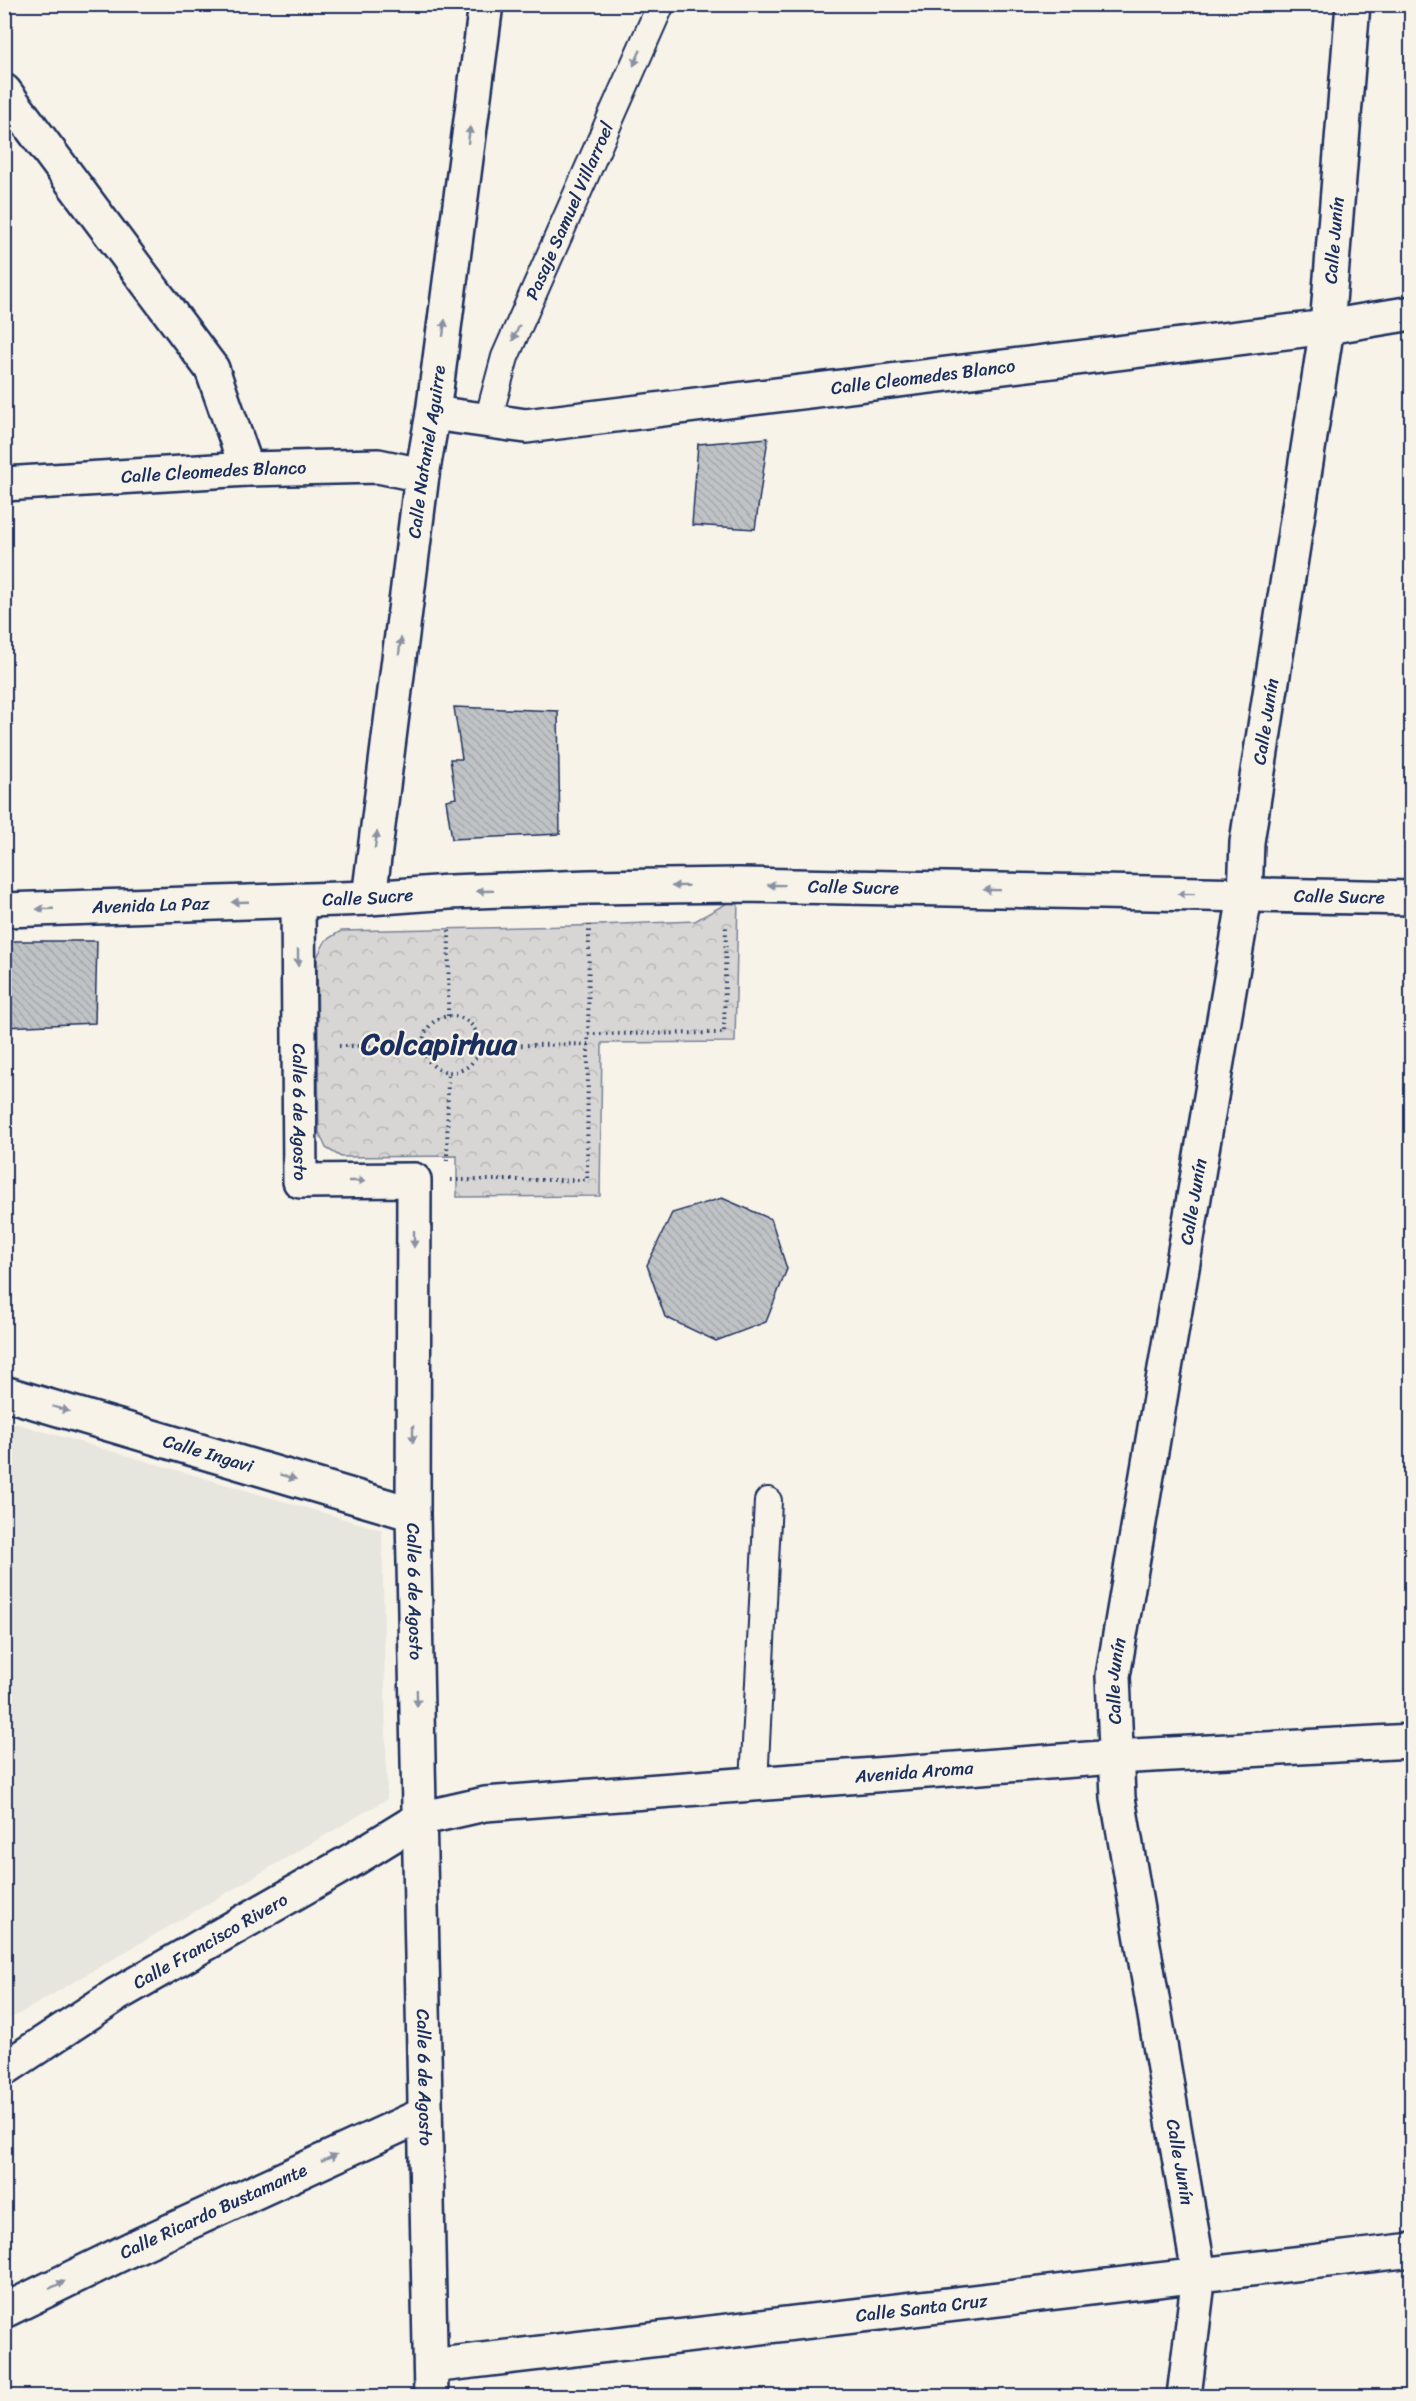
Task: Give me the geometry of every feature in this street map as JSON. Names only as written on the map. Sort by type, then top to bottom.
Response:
[{"type":"street","name":"Calle Nataniel Aguirre","points":[[369,898],[422,475],[433,413],[486,4]]},
{"type":"street","name":"Calle Junín","points":[[1184,2397],[1199,2274],[1118,1798],[1113,1676],[1245,896],[1247,842],[1327,327],[1353,4]]},
{"type":"street","points":[[4,91],[212,369],[248,469]]},
{"type":"street","name":"Calle Cleomedes Blanco","points":[[433,413],[526,426],[1327,327],[1412,313]]},
{"type":"street","name":"Calle Cleomedes Blanco","points":[[4,484],[248,469],[378,466],[422,475]]},
{"type":"street","name":"Calle Sucre","points":[[298,900],[589,886],[739,885],[1412,898]]},
{"type":"street","name":"Avenida La Paz","points":[[4,910],[298,900]]},
{"type":"street","name":"Calle 6 de Agosto","points":[[298,900],[300,1181],[414,1180],[413,1514],[431,2381]]},
{"type":"street","name":"Calle Ingavi","points":[[4,1393],[413,1514]]},
{"type":"street","name":"Avenida Aroma","points":[[419,1819],[485,1804],[1115,1757],[1412,1741]]},
{"type":"street","name":"Calle Francisco Rivero","points":[[4,2069],[116,1995],[354,1859],[419,1819]]},
{"type":"street","name":"Calle Ricardo Bustamante","points":[[4,2311],[131,2249],[425,2114]]},
{"type":"street","name":"Calle Santa Cruz","points":[[431,2381],[1199,2274],[1412,2250]]},
{"type":"lane","name":"Pasaje Samuel Villarroel","points":[[488,420],[505,357],[660,4]]},
{"type":"lane","points":[[754,1784],[768,1501]]},
{"type":"path","points":[[457,1180],[587,1180],[589,886]]},
{"type":"path","points":[[588,1034],[724,1033],[726,919]]},
{"type":"path","points":[[448,1016],[449,945]]},
{"type":"path","points":[[448,1016],[463,1018],[471,1024],[476,1032],[479,1046],[475,1058],[469,1065],[448,1072],[436,1068],[429,1062],[423,1046],[428,1027],[435,1020],[448,1016]]},
{"type":"path","points":[[479,1046],[588,1044]]},
{"type":"path","points":[[339,1046],[423,1046]]},
{"type":"path","points":[[447,1141],[448,1072]]},
{"type":"shaded area","points":[[4,1420],[382,1530],[387,1799],[5,2022]]},
{"type":"green space","points":[[738,897],[735,1042],[602,1043],[600,1196],[457,1197],[457,1156],[341,1157],[326,1148],[319,1132],[317,957],[326,940],[341,931],[695,921]]},
{"type":"building","points":[[768,438],[755,529],[692,525],[698,444]]},
{"type":"building","points":[[454,707],[558,711],[560,834],[452,839],[446,800],[456,798],[450,759],[462,759]]},
{"type":"building","points":[[4,941],[97,941],[95,1023],[4,1027]]},
{"type":"building","points":[[722,1198],[771,1219],[787,1269],[766,1322],[716,1341],[665,1317],[647,1265],[672,1213]]},
{"type":"district","name":"Colcapirhua","points":[[439,1044]]}]
